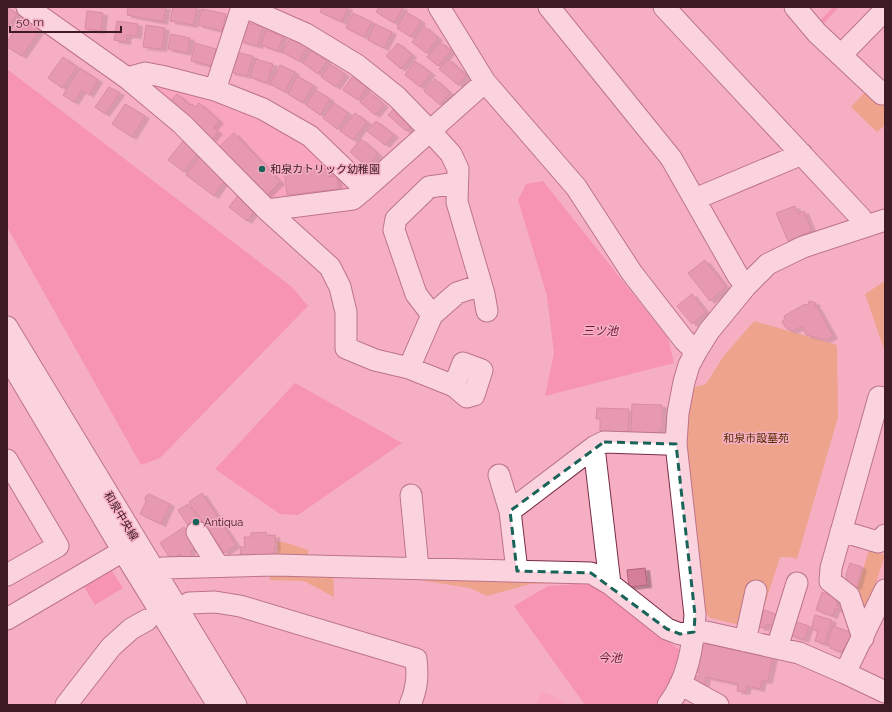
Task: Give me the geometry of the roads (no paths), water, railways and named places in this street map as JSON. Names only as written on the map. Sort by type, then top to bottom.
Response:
[{"type":"street","points":[[27,7],[127,78],[182,124],[267,210],[330,267],[340,287],[346,312],[346,348],[375,360],[409,368],[454,386]]},
{"type":"street","points":[[215,90],[241,7],[254,11],[306,34],[357,65],[397,97],[451,154],[458,169],[457,202],[484,294],[487,311]]},
{"type":"street","points":[[439,7],[485,82],[576,187],[632,274],[684,340],[696,352]]},
{"type":"street","points":[[548,7],[672,158],[738,276],[746,286]]},
{"type":"street","points":[[664,7],[863,220],[875,223]]},
{"type":"street","points":[[795,7],[817,33],[882,94],[885,91]]},
{"type":"street","points":[[841,55],[885,10]]},
{"type":"street","points":[[127,78],[146,73],[215,90],[263,109],[310,136],[365,189]]},
{"type":"street","points":[[267,210],[353,199],[485,82]]},
{"type":"street","points":[[695,199],[802,154]]},
{"type":"street","points":[[432,315],[416,294],[386,231],[396,219],[429,187],[457,183]]},
{"type":"street","points":[[668,705],[688,666],[694,632],[695,615],[676,444],[678,413],[689,365],[709,331],[746,286],[768,264],[803,247],[875,223]]},
{"type":"street","points":[[409,368],[432,315],[457,293],[481,284]]},
{"type":"street","name":"和泉中央線","points":[[7,327],[236,705]]},
{"type":"street","name":"和泉中央線","points":[[7,356],[218,705]]},
{"type":"street","points":[[863,638],[849,596],[830,581],[831,568],[879,396],[885,398]]},
{"type":"street","points":[[510,510],[594,447],[604,442],[676,444]]},
{"type":"street","points":[[594,447],[610,584]]},
{"type":"street","points":[[7,460],[58,546],[7,575]]},
{"type":"street","points":[[499,474],[510,510],[517,571]]},
{"type":"street","points":[[412,495],[418,568]]},
{"type":"street","points":[[841,531],[878,542],[885,535]]},
{"type":"street","points":[[198,532],[218,566]]},
{"type":"street","points":[[7,619],[124,551]]},
{"type":"street","points":[[154,571],[163,568],[275,565],[591,573],[610,584],[667,629],[680,634],[706,632],[799,653],[885,692]]},
{"type":"street","points":[[777,648],[797,583]]},
{"type":"street","points":[[745,641],[756,591]]},
{"type":"street","points":[[845,673],[884,594]]},
{"type":"street","points":[[189,603],[215,602],[240,606],[416,659],[418,673],[415,693],[410,705]]},
{"type":"street","points":[[66,705],[111,648],[131,629],[147,620]]},
{"type":"street","points":[[680,684],[718,705]]},
{"type":"water","points":[[7,69],[292,287],[308,306],[160,458],[141,465],[7,227]]},
{"type":"water","name":"三ツ池","points":[[543,181],[668,338],[674,363],[545,396],[554,353],[547,296],[518,200],[526,184]]},
{"type":"water","points":[[295,383],[402,443],[298,515],[280,514],[215,469]]},
{"type":"water","points":[[112,571],[123,588],[95,605],[84,587]]},
{"type":"water","name":"今池","points":[[590,583],[680,650],[671,678],[655,705],[585,705],[514,606],[548,586]]},
{"type":"waterway","points":[[819,25],[836,7]]},
{"type":"place","name":"和泉カトリック幼稚園","points":[[262,169]]},
{"type":"place","name":"Antiqua","points":[[196,522]]},
{"type":"park label","name":"和泉市設墓苑","points":[[756,438]]}]
